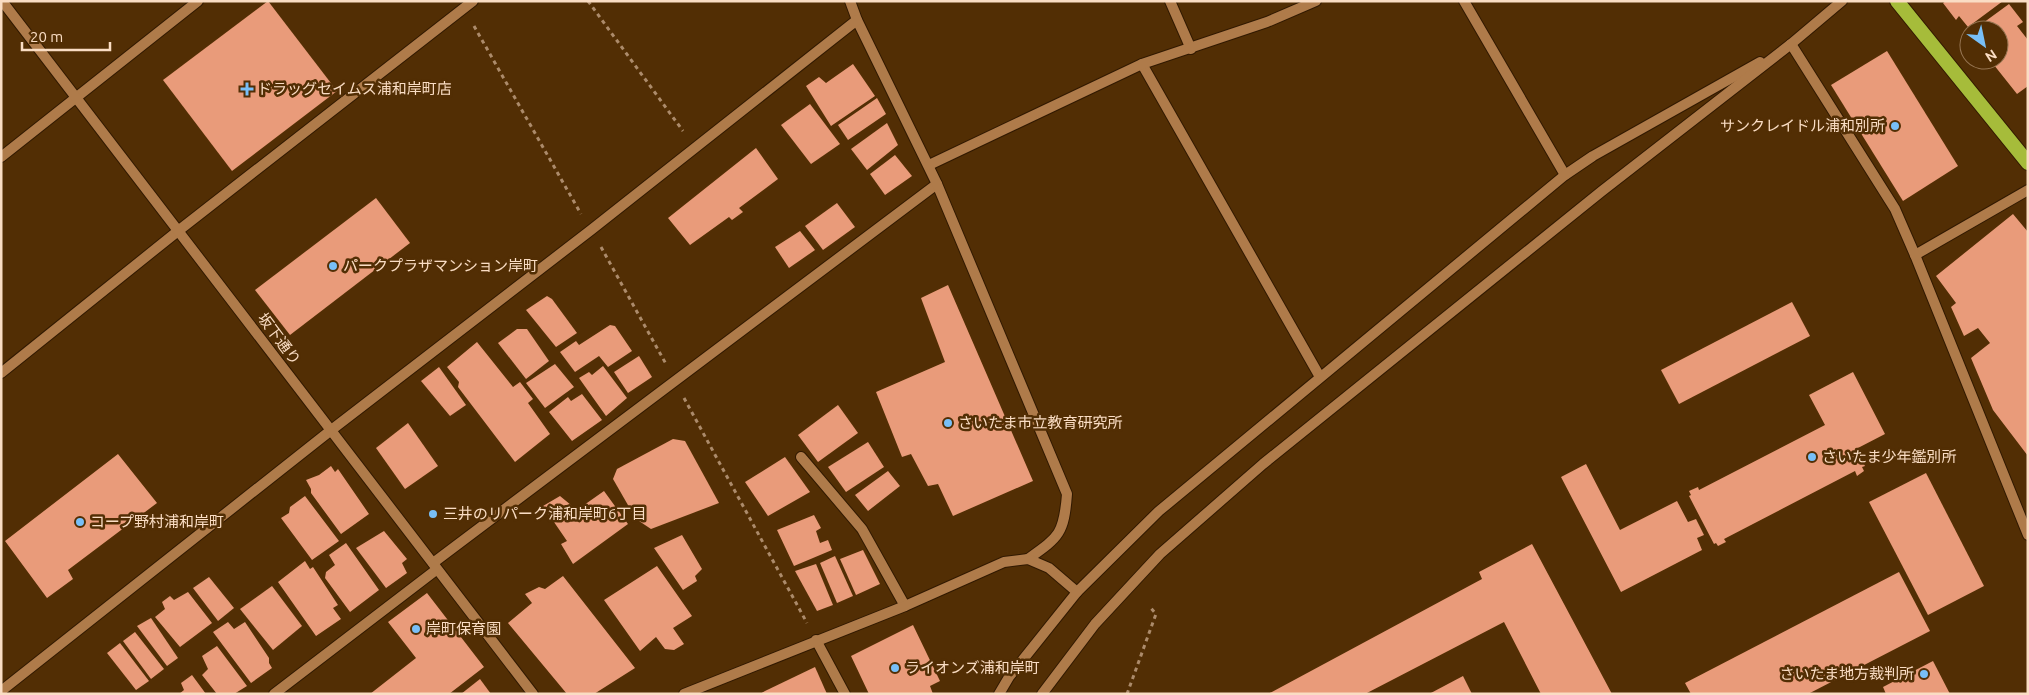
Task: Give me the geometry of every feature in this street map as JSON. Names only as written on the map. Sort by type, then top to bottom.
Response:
[{"type":"highway","points":[[1897,1],[2028,163]]},
{"type":"street","name":"坂下通り","points":[[2,1],[533,694]]},
{"type":"street","points":[[1,157],[198,1]]},
{"type":"street","points":[[1,373],[178,231],[474,1]]},
{"type":"street","points":[[684,694],[905,606],[1004,562],[1028,559],[1056,538],[1066,517],[1067,494],[929,165],[857,20],[850,1]]},
{"type":"street","points":[[1170,1],[1191,49]]},
{"type":"street","points":[[929,165],[1142,64],[1191,49],[1266,22],[1316,1]]},
{"type":"street","points":[[1464,1],[1565,175]]},
{"type":"street","points":[[1042,694],[1095,624],[1160,554],[1241,483],[1602,191],[1791,44],[1842,1]]},
{"type":"street","points":[[1,691],[330,431],[591,230],[857,20]]},
{"type":"street","points":[[999,694],[1009,677],[1078,592],[1159,511],[1565,175],[1592,156],[1791,44]]},
{"type":"street","points":[[1791,44],[1895,209],[2028,535]]},
{"type":"street","points":[[1142,64],[1320,377]]},
{"type":"street","points":[[274,694],[675,382],[937,184]]},
{"type":"street","points":[[1915,255],[2028,190]]},
{"type":"street","points":[[802,457],[862,529],[905,606]]},
{"type":"street","points":[[1028,559],[1049,568],[1078,592]]},
{"type":"street","points":[[816,640],[844,694]]},
{"type":"path","points":[[588,1],[695,148]]},
{"type":"path","points":[[464,8],[591,230],[816,640]]},
{"type":"path","points":[[1127,694],[1156,614],[1149,606]]},
{"type":"building","points":[[268,1],[337,91],[232,171],[163,80]]},
{"type":"building","points":[[1946,1],[2003,1],[1977,20],[1962,20],[1959,16],[1956,20],[1943,3]]},
{"type":"building","points":[[2009,4],[2023,22],[2017,26],[2028,40],[2028,86],[2017,94],[1998,70],[2009,70],[2009,20],[1987,20]]},
{"type":"building","name":"サンクレイドル浦和別所","points":[[1887,51],[1958,166],[1903,201],[1831,85]]},
{"type":"building","points":[[853,64],[875,96],[831,126],[806,86],[819,77],[826,83]]},
{"type":"building","points":[[877,98],[886,114],[848,140],[838,125]]},
{"type":"building","points":[[810,104],[840,144],[811,164],[781,125]]},
{"type":"building","points":[[887,123],[898,145],[867,170],[851,149]]},
{"type":"building","points":[[756,148],[778,179],[739,208],[743,212],[732,220],[729,217],[690,245],[668,218]]},
{"type":"building","points":[[895,155],[912,176],[885,195],[870,174]]},
{"type":"building","name":"パークプラザマンション岸町","points":[[376,198],[410,243],[290,335],[255,290]]},
{"type":"building","points":[[837,203],[855,227],[823,250],[805,226]]},
{"type":"building","points":[[2013,214],[2028,232],[2028,456],[1993,410],[1971,358],[1990,343],[1978,328],[1964,336],[1951,307],[1956,303],[1936,276]]},
{"type":"building","points":[[800,231],[815,250],[789,268],[775,247]]},
{"type":"building","name":"さいたま市立教育研究所","points":[[948,285],[1033,481],[953,516],[938,484],[928,486],[911,454],[902,457],[876,392],[945,362],[921,298]]},
{"type":"building","points":[[547,296],[552,299],[577,333],[556,347],[526,310]]},
{"type":"building","points":[[1792,302],[1810,336],[1679,404],[1661,370]]},
{"type":"building","points":[[610,325],[615,326],[632,351],[608,367],[599,356],[575,372],[560,352],[576,341],[579,345]]},
{"type":"building","points":[[517,329],[527,329],[549,361],[526,379],[498,343]]},
{"type":"building","points":[[477,342],[513,387],[520,382],[533,399],[528,403],[550,434],[515,462],[458,387],[459,382],[447,367]]},
{"type":"building","points":[[639,356],[652,377],[628,393],[614,372]]},
{"type":"building","points":[[555,364],[574,387],[545,408],[526,383]]},
{"type":"building","points":[[603,366],[627,398],[606,416],[579,378],[589,372],[592,375]]},
{"type":"building","points":[[439,367],[466,405],[450,416],[421,381]]},
{"type":"building","name":"さいたま少年鑑別所","points":[[1853,372],[1885,434],[1856,449],[1865,466],[1862,467],[1864,471],[1857,476],[1855,471],[1724,539],[1726,542],[1718,546],[1716,543],[1714,544],[1689,496],[1691,495],[1689,491],[1698,487],[1699,490],[1825,425],[1809,395]]},
{"type":"building","points":[[582,394],[602,420],[572,441],[549,412],[568,397],[571,401]]},
{"type":"building","points":[[838,405],[858,433],[818,462],[798,435]]},
{"type":"building","points":[[408,423],[438,466],[405,489],[376,448]]},
{"type":"building","points":[[673,439],[685,441],[719,503],[651,529],[636,519],[613,479],[617,469]]},
{"type":"building","points":[[868,442],[884,467],[846,492],[828,467]]},
{"type":"building","name":"コープ野村浦和岸町","points":[[118,454],[157,503],[68,570],[73,579],[47,598],[5,541]]},
{"type":"building","points":[[785,457],[810,492],[768,516],[745,482]]},
{"type":"building","points":[[1586,464],[1620,530],[1677,501],[1688,522],[1696,519],[1704,535],[1697,538],[1702,550],[1621,592],[1561,477]]},
{"type":"building","points":[[331,466],[335,472],[338,469],[369,514],[341,534],[311,493],[306,480],[319,475]]},
{"type":"building","points":[[888,471],[900,486],[868,511],[855,495]]},
{"type":"building","points":[[1926,473],[1984,586],[1928,615],[1869,502]]},
{"type":"building","points":[[604,491],[628,524],[573,564],[561,544],[567,541],[543,506],[560,496],[577,510]]},
{"type":"building","points":[[305,496],[339,541],[312,560],[281,518],[289,513],[290,507]]},
{"type":"building","points":[[814,515],[821,528],[816,531],[820,543],[828,540],[832,550],[794,566],[777,530]]},
{"type":"building","points":[[384,531],[407,559],[402,563],[407,573],[386,588],[356,548]]},
{"type":"building","points":[[682,535],[702,569],[695,576],[697,581],[683,590],[654,548]]},
{"type":"building","points":[[346,543],[379,590],[350,612],[325,578],[326,572],[335,565],[329,555]]},
{"type":"building","points":[[1532,544],[1612,694],[1541,694],[1504,622],[1365,694],[1268,694],[1482,579],[1479,572]]},
{"type":"building","points":[[863,550],[880,584],[856,595],[840,559]]},
{"type":"building","points":[[835,556],[853,596],[837,603],[820,563]]},
{"type":"building","points":[[305,561],[310,569],[313,567],[338,605],[333,608],[341,619],[316,636],[278,582]]},
{"type":"building","points":[[816,564],[833,605],[817,611],[795,571]]},
{"type":"building","points":[[657,566],[692,616],[673,628],[684,644],[674,650],[665,649],[656,637],[640,651],[604,600]]},
{"type":"building","points":[[1899,572],[1930,631],[1808,694],[1691,694],[1685,683]]},
{"type":"building","points":[[563,576],[635,668],[594,694],[567,694],[508,623],[532,603],[525,594],[539,587],[545,589]]},
{"type":"building","points":[[209,577],[234,608],[218,621],[193,588]]},
{"type":"building","points":[[272,586],[302,626],[273,650],[240,609]]},
{"type":"building","points":[[188,592],[212,623],[180,647],[155,617],[165,609],[162,602],[170,596],[174,600]]},
{"type":"building","points":[[427,593],[484,667],[449,694],[370,694],[416,658],[388,622]]},
{"type":"building","points":[[151,618],[178,658],[167,666],[137,626]]},
{"type":"building","points":[[228,622],[234,629],[245,622],[269,658],[272,668],[251,683],[213,632]]},
{"type":"building","name":"ライオンズ浦和岸町","points":[[913,625],[940,681],[930,686],[933,694],[869,694],[851,656]]},
{"type":"building","points":[[135,632],[164,669],[151,679],[123,641]]},
{"type":"building","points":[[120,643],[149,681],[136,690],[107,653]]},
{"type":"building","points":[[217,646],[247,686],[234,694],[217,694],[202,675],[208,669],[202,656]]},
{"type":"building","name":"さいたま地方裁判所","points":[[1933,661],[1950,694],[1886,694],[1883,687]]},
{"type":"building","points":[[815,667],[827,694],[760,694],[765,691]]},
{"type":"building","points":[[192,675],[206,694],[179,694],[184,690],[181,683]]},
{"type":"building","points":[[1463,676],[1472,694],[1429,694]]},
{"type":"building","points":[[480,679],[491,694],[461,694]]},
{"type":"place","name":"ドラッグセイムス浦和岸町店","points":[[247,89]]},
{"type":"place","name":"サンクレイドル浦和別所","points":[[1895,126]]},
{"type":"place","name":"パークプラザマンション岸町","points":[[333,266]]},
{"type":"place","name":"さいたま市立教育研究所","points":[[948,423]]},
{"type":"place","name":"さいたま少年鑑別所","points":[[1812,457]]},
{"type":"place","name":"三井のリパーク浦和岸町6丁目","points":[[433,514]]},
{"type":"place","name":"コープ野村浦和岸町","points":[[80,522]]},
{"type":"place","name":"岸町保育園","points":[[416,629]]},
{"type":"place","name":"ライオンズ浦和岸町","points":[[895,668]]},
{"type":"place","name":"さいたま地方裁判所","points":[[1924,674]]}]
